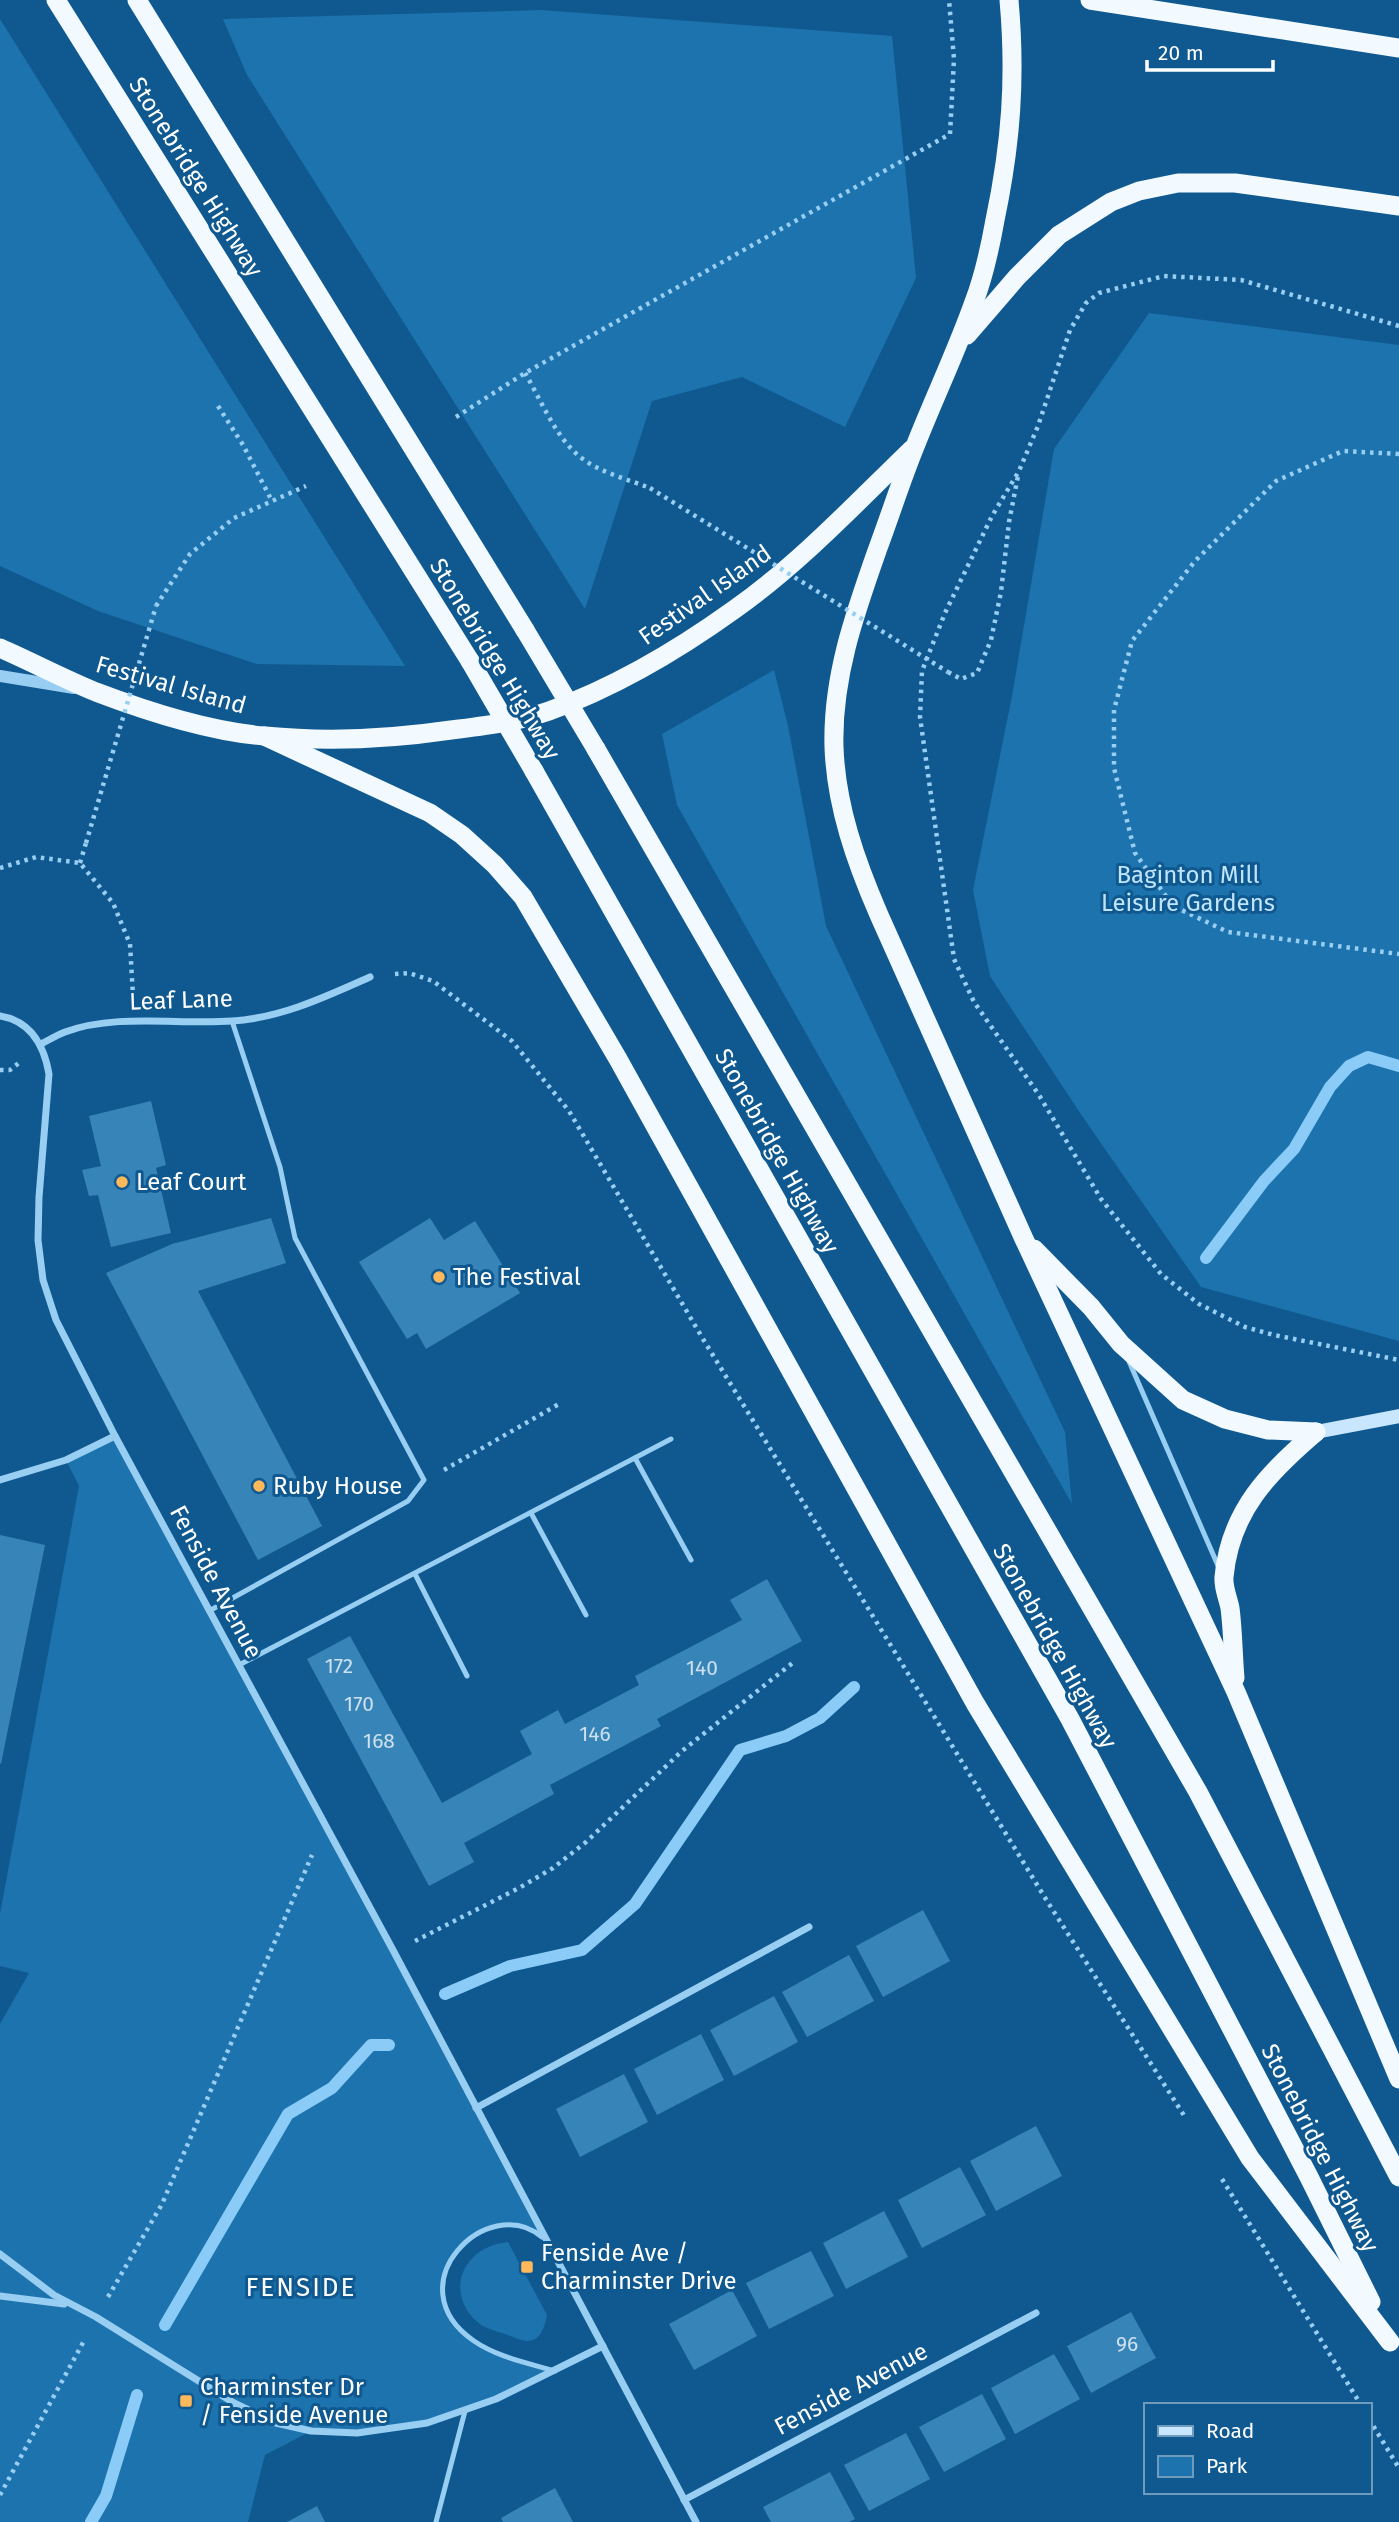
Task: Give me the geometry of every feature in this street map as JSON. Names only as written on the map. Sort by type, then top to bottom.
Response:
[{"type":"highway","name":"Stonebridge Highway","points":[[56,0],[470,661],[534,771],[1070,1719],[1309,2177],[1395,2351]]},
{"type":"highway","name":"Stonebridge Highway","points":[[137,0],[596,749],[1198,1792],[1399,2177]]},
{"type":"highway","name":"Festival Island","points":[[0,648],[95,692],[175,717],[264,736],[368,738],[502,723],[549,711],[649,665],[738,608],[823,535],[915,446],[975,301],[988,256],[1007,159],[1014,55],[1009,0]]},
{"type":"highway","points":[[1090,0],[1399,48]]},
{"type":"highway","points":[[955,349],[1017,277],[1059,235],[1111,202],[1139,191],[1178,183],[1235,183],[1399,206]]},
{"type":"highway","points":[[915,446],[851,626],[840,671],[834,749],[841,805],[857,864],[1024,1239],[1236,1692],[1399,2079]]},
{"type":"highway","points":[[264,736],[430,813],[462,835],[495,865],[523,897],[618,1059],[975,1703],[1250,2158],[1395,2351]]},
{"type":"highway","points":[[1024,1239],[1091,1307],[1121,1344],[1183,1399],[1225,1419],[1268,1430],[1316,1432]]},
{"type":"highway","points":[[1236,1692],[1230,1609],[1224,1580],[1231,1539],[1247,1505],[1278,1464],[1316,1432]]},
{"type":"main road","points":[[1316,1432],[1399,1416]]},
{"type":"street","points":[[0,677],[95,692]]},
{"type":"street","name":"Leaf Lane","points":[[41,1044],[65,1032],[89,1026],[134,1022],[232,1021],[267,1016],[313,1002],[370,977]]},
{"type":"street","points":[[0,1016],[23,1024],[41,1044]]},
{"type":"street","name":"Fenside Avenue","points":[[41,1044],[49,1074],[38,1218],[39,1260],[56,1320],[115,1436],[394,1952],[696,2522]]},
{"type":"street","points":[[0,1480],[66,1461],[115,1436]]},
{"type":"street","points":[[477,2108],[809,1927]]},
{"type":"street","points":[[0,2254],[54,2295],[260,2417],[285,2426],[312,2431],[357,2433],[391,2429],[427,2423],[465,2412],[603,2346]]},
{"type":"street","points":[[0,2296],[72,2305]]},
{"type":"street","name":"Fenside Avenue","points":[[684,2500],[1036,2313]]},
{"type":"lane","points":[[209,1611],[408,1501],[424,1480],[295,1238],[280,1167],[232,1021]]},
{"type":"lane","points":[[1121,1344],[1224,1580]]},
{"type":"lane","points":[[239,1665],[671,1439]]},
{"type":"lane","points":[[635,1458],[691,1560]]},
{"type":"lane","points":[[531,1513],[586,1615]]},
{"type":"lane","points":[[415,1574],[467,1676]]},
{"type":"lane","points":[[548,2243],[540,2234],[519,2226],[507,2225],[478,2234],[466,2241],[448,2264],[442,2290],[452,2319],[474,2341],[503,2354],[555,2371]]},
{"type":"lane","points":[[436,2522],[465,2412]]},
{"type":"path","points":[[456,417],[525,373],[950,134],[954,99],[954,59],[949,0]]},
{"type":"path","points":[[1399,326],[1241,280],[1164,276],[1099,293],[1086,303],[1070,330],[1038,426],[1019,471],[992,516],[945,613],[922,671],[920,717],[954,959],[974,1002],[1039,1095],[1101,1199],[1161,1274],[1199,1304],[1245,1326],[1274,1335],[1399,1360]]},
{"type":"path","points":[[525,373],[559,432],[580,457],[605,471],[650,488],[961,679],[977,673],[991,640],[1019,471]]},
{"type":"path","points":[[218,406],[243,445],[272,501]]},
{"type":"path","points":[[1399,454],[1343,451],[1276,481],[1195,561],[1132,641],[1114,710],[1114,768],[1135,853],[1173,906],[1228,932],[1399,954]]},
{"type":"path","points":[[80,863],[156,606],[190,554],[234,518],[306,486]]},
{"type":"path","points":[[0,868],[36,857],[80,863],[113,903],[130,944],[134,1022]]},
{"type":"path","points":[[370,977],[409,973],[433,981],[512,1041],[569,1111],[831,1549],[1047,1901],[1186,2120]]},
{"type":"path","points":[[424,1480],[559,1404]]},
{"type":"path","points":[[394,1952],[553,1868],[586,1842],[682,1751],[795,1661]]},
{"type":"path","points":[[0,2495],[96,2318],[162,2204],[325,1824]]},
{"type":"path","points":[[1221,2177],[1360,2403]]},
{"type":"path","points":[[1371,2422],[1399,2468]]},
{"type":"green space","points":[[541,10],[892,36],[916,278],[845,427],[742,377],[652,401],[585,609],[247,75],[223,19]]},
{"type":"green space","points":[[0,19],[405,666],[257,664],[98,611],[0,566]]},
{"type":"green space","name":"Baginton Mill Leisure Gardens","points":[[1149,313],[1399,345],[1399,1341],[1201,1287],[1080,1113],[990,976],[973,890],[1012,696],[1054,449]]},
{"type":"green space","points":[[774,670],[788,726],[826,926],[1065,1432],[1072,1504],[677,805],[662,734]]},
{"type":"green space","points":[[115,1436],[548,2243],[530,2229],[507,2225],[478,2234],[448,2264],[442,2290],[452,2319],[486,2348],[555,2371],[465,2411],[391,2429],[311,2431],[265,2455],[248,2522],[0,2522],[0,2024],[29,1973],[0,1966],[0,1914],[79,1486],[66,1460]]},
{"type":"green space","points":[[508,2242],[547,2315],[542,2332],[528,2341],[483,2326],[476,2321],[465,2307],[460,2290],[463,2273],[475,2255],[496,2244]]},
{"type":"building","name":"Leaf Court","points":[[151,1101],[166,1165],[156,1168],[171,1233],[111,1247],[98,1195],[89,1196],[82,1170],[101,1166],[89,1116]]},
{"type":"building","points":[[271,1218],[286,1263],[198,1291],[322,1526],[258,1560],[106,1273],[172,1244]]},
{"type":"building","name":"The Festival","points":[[430,1218],[444,1240],[475,1221],[520,1293],[426,1349],[417,1333],[407,1339],[359,1262]]},
{"type":"building","points":[[0,1535],[45,1545],[1,1764],[0,1763]]},
{"type":"building","points":[[767,1579],[802,1641],[657,1719],[661,1726],[550,1785],[554,1794],[464,1843],[474,1862],[429,1886],[307,1659],[350,1636],[442,1803],[532,1754],[520,1731],[558,1710],[565,1724],[639,1685],[635,1676],[742,1620],[730,1600]]},
{"type":"building","points":[[923,1910],[950,1961],[883,1997],[856,1946]]},
{"type":"building","points":[[849,1955],[874,2001],[807,2037],[782,1992]]},
{"type":"building","points":[[774,1996],[798,2042],[734,2076],[710,2030]]},
{"type":"building","points":[[701,2034],[724,2080],[657,2115],[634,2069]]},
{"type":"building","points":[[624,2074],[648,2122],[580,2157],[556,2109]]},
{"type":"building","points":[[1036,2126],[1062,2176],[996,2211],[970,2161]]},
{"type":"building","points":[[960,2167],[986,2215],[922,2248],[898,2200]]},
{"type":"building","points":[[884,2211],[908,2257],[846,2289],[823,2243]]},
{"type":"building","points":[[811,2251],[834,2296],[769,2329],[746,2283]]},
{"type":"building","points":[[732,2290],[757,2336],[694,2370],[669,2324]]},
{"type":"building","points":[[1131,2312],[1156,2358],[1091,2393],[1067,2346]]},
{"type":"building","points":[[1054,2354],[1080,2399],[1015,2434],[991,2388]]},
{"type":"building","points":[[982,2394],[1006,2439],[944,2472],[919,2427]]},
{"type":"building","points":[[906,2433],[930,2479],[869,2511],[844,2465]]},
{"type":"building","points":[[830,2472],[855,2519],[849,2522],[771,2522],[763,2507]]},
{"type":"building","points":[[555,2488],[573,2522],[503,2522],[501,2518]]},
{"type":"building","points":[[317,2506],[325,2522],[287,2522]]},
{"type":"waterway","points":[[1206,1258],[1264,1181],[1294,1149],[1330,1087],[1349,1066],[1368,1057],[1399,1066]]},
{"type":"waterway","points":[[445,1994],[510,1966],[582,1950],[635,1904],[740,1750],[786,1736],[820,1718],[854,1687]]},
{"type":"waterway","points":[[165,2325],[288,2114],[332,2088],[371,2045],[389,2045]]},
{"type":"waterway","points":[[91,2522],[106,2496],[137,2395]]},
{"type":"place","name":"Leaf Court","points":[[122,1182]]},
{"type":"place","name":"The Festival","points":[[439,1277]]},
{"type":"place","name":"Ruby House","points":[[259,1486]]},
{"type":"place","name":"Fenside Ave / Charminster Drive","points":[[527,2267]]},
{"type":"place","name":"Charminster Dr / Fenside Avenue","points":[[186,2401]]},
{"type":"district","name":"FENSIDE","points":[[301,2287]]}]
